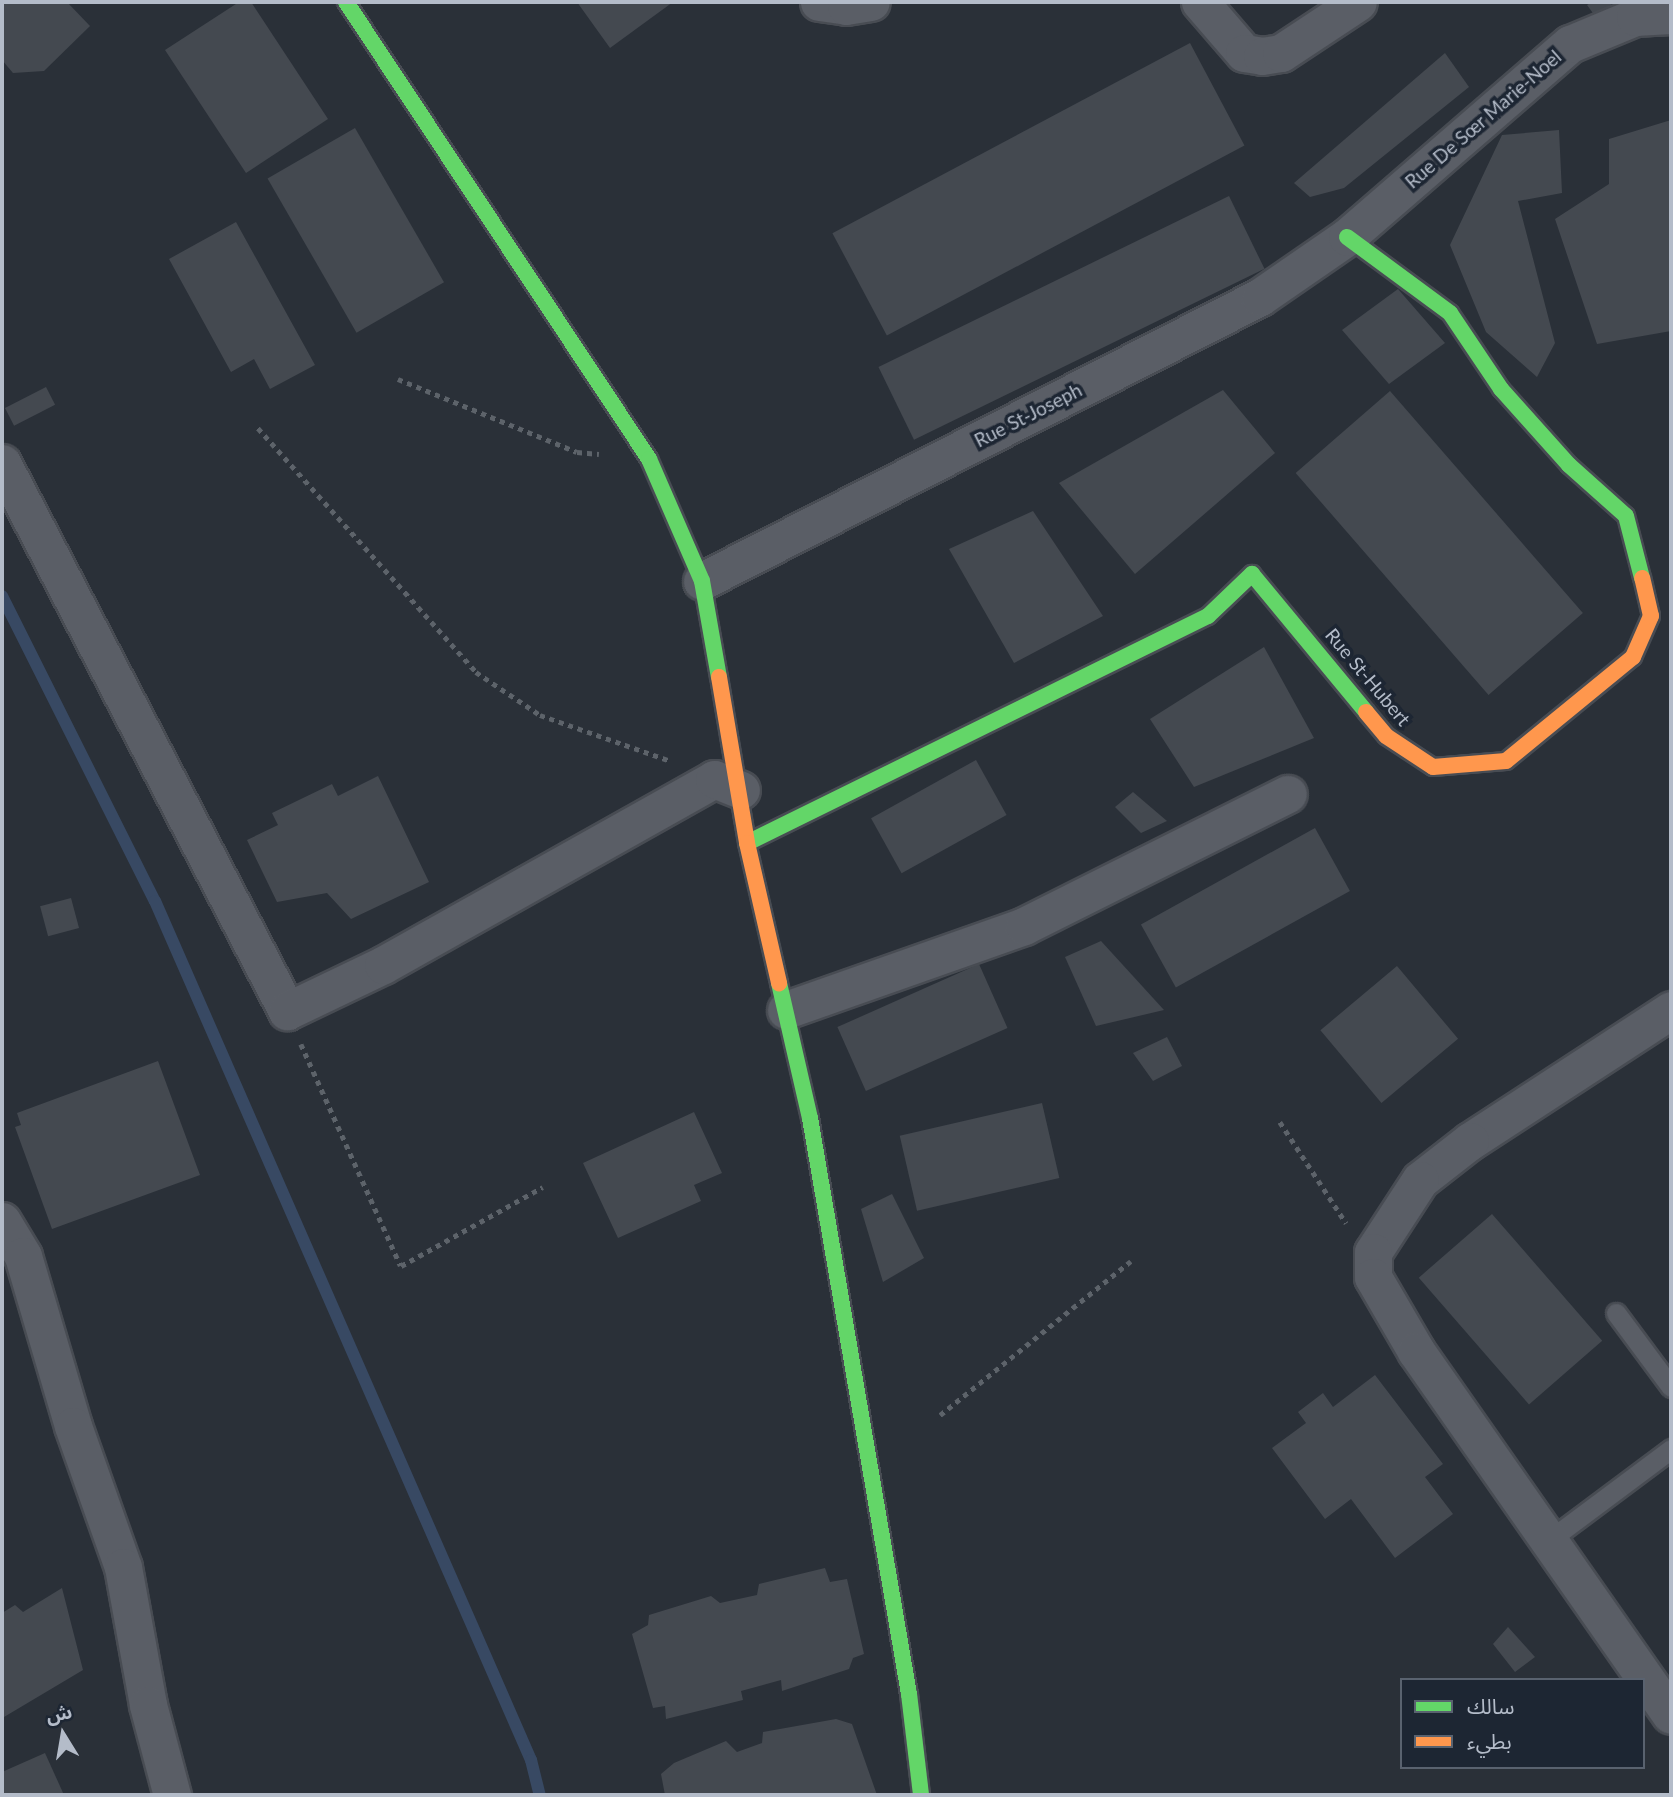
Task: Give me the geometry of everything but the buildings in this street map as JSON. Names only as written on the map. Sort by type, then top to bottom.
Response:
[{"type":"street","points":[[345,2],[649,459],[702,581],[728,785],[747,843],[786,1010],[900,1639],[921,1795]]},
{"type":"street","points":[[819,2],[846,6],[871,2]]},
{"type":"street","points":[[1200,2],[1244,53],[1262,56],[1281,53],[1358,2]]},
{"type":"street","name":"Rue De Sœr Marie-Noel","points":[[1347,237],[1570,44],[1635,17],[1671,15]]},
{"type":"street","name":"Rue St-Joseph","points":[[702,581],[1260,297],[1347,237]]},
{"type":"street","name":"Rue St-Hubert","points":[[747,843],[1208,616],[1252,574],[1386,736],[1433,767],[1506,761],[1633,657],[1651,616],[1626,516],[1569,465],[1501,389],[1450,313],[1347,237]]},
{"type":"street","points":[[2,463],[287,1011],[383,965],[728,785]]},
{"type":"street","points":[[786,1010],[1024,926],[1288,794]]},
{"type":"street","points":[[1645,1678],[1416,1351],[1374,1277],[1373,1265],[1378,1238],[1420,1180],[1470,1141],[1671,1010]]},
{"type":"street","points":[[2,1221],[23,1256],[73,1426],[123,1567],[148,1705],[172,1795]]},
{"type":"street","points":[[1645,1678],[1671,1715]]},
{"type":"lane","points":[[1616,1313],[1671,1387]]},
{"type":"lane","points":[[1548,1541],[1671,1450]]},
{"type":"path","points":[[398,379],[577,452],[649,459]]},
{"type":"path","points":[[258,428],[477,672],[540,715],[617,739],[728,785]]},
{"type":"path","points":[[287,1011],[401,1266],[543,1187]]},
{"type":"path","points":[[1280,1122],[1373,1265]]},
{"type":"path","points":[[940,1415],[1131,1261]]},
{"type":"waterway","points":[[2,596],[155,901],[531,1760],[540,1795]]},
{"type":"traffic: fast","points":[[346,2],[649,459],[702,581],[719,677]]},
{"type":"traffic: fast","points":[[1347,237],[1450,313],[1501,389],[1569,465],[1626,516],[1642,578]]},
{"type":"traffic: fast","points":[[747,843],[1208,616],[1252,574],[1366,712]]},
{"type":"traffic: fast","points":[[779,983],[810,1118],[909,1694],[921,1795]]},
{"type":"traffic: slow","points":[[1366,712],[1386,736],[1433,767],[1506,761],[1633,657],[1651,616],[1642,578]]},
{"type":"traffic: slow","points":[[719,677],[747,843],[779,983]]}]
